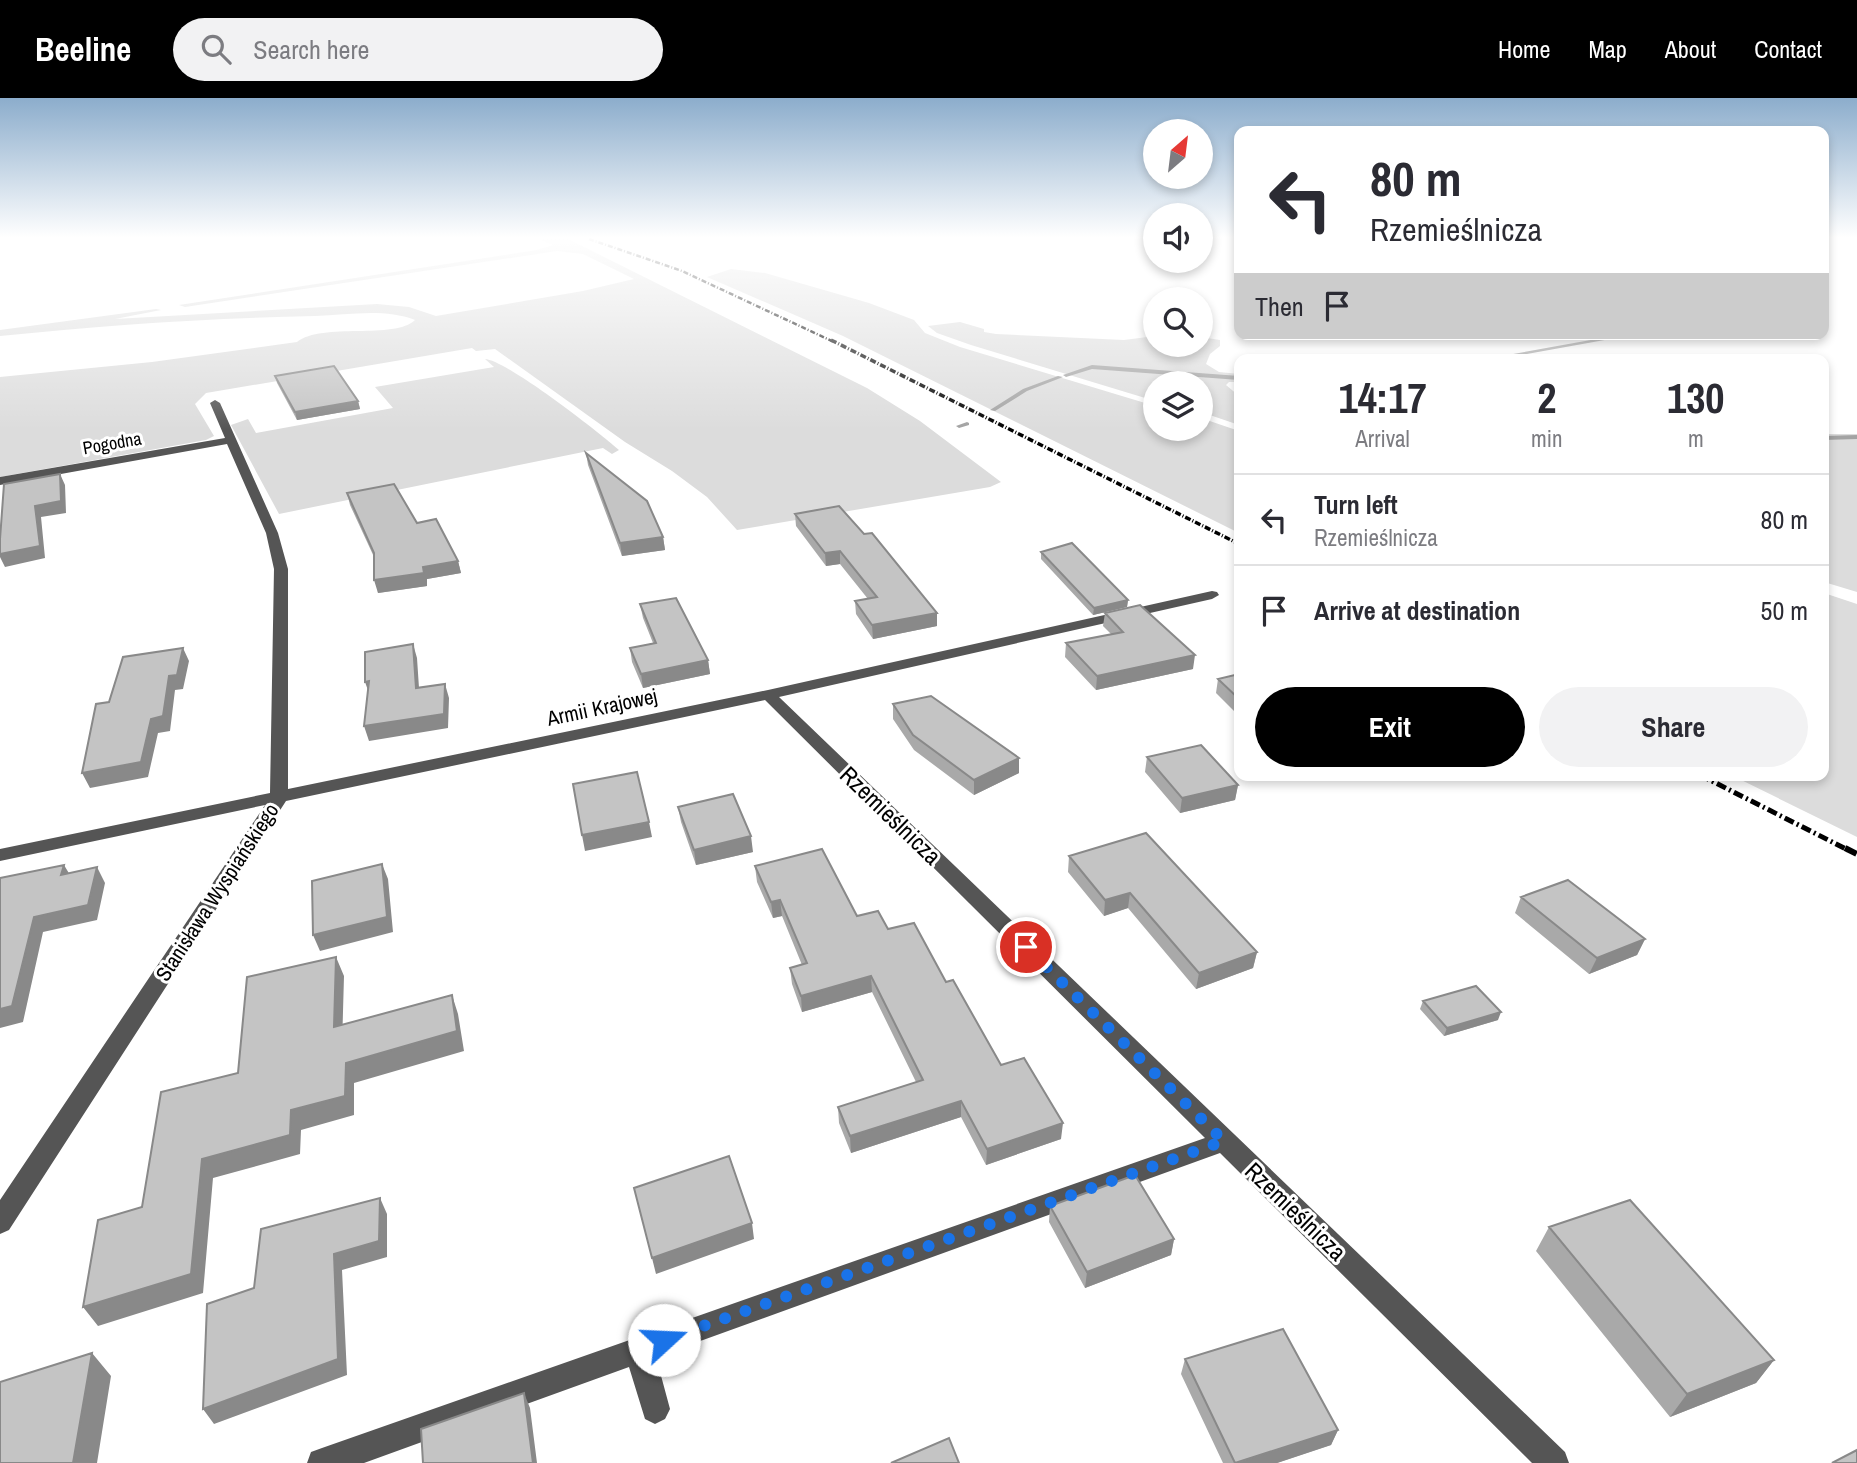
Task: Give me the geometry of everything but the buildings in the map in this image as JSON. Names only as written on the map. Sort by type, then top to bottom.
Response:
[{"type":"street","name":"Stanisława Wyspiańskiego","points":[[0,1222],[279,797],[281,569],[272,533],[215,403]]},
{"type":"street","name":"Pogodna","points":[[0,481],[231,440]]},
{"type":"street","name":"Armii Krajowej","points":[[0,855],[768,695],[1212,595]]},
{"type":"street","name":"Rzemieślnicza","points":[[768,695],[1554,1463]]},
{"type":"street","points":[[321,1463],[1224,1141]]},
{"type":"street","points":[[639,1349],[655,1409]]},
{"type":"shaded area","points":[[194,303],[214,303],[185,307],[179,305]]},
{"type":"shaded area","points":[[514,303],[696,303],[867,388],[920,421],[1001,482],[990,487],[737,530],[707,497],[495,349],[476,351],[472,348],[206,393],[195,404],[214,436],[206,440],[0,477],[0,377],[152,362],[297,342],[323,333],[392,329],[415,320],[391,314],[366,313],[236,318],[0,336],[0,330],[156,309],[161,310],[115,319],[377,304],[409,307],[436,316]]},
{"type":"shaded area","points":[[766,303],[868,303],[914,320],[925,333],[960,347],[1143,402],[1143,441],[1213,441],[1213,422],[1234,429],[1234,531],[843,336]]},
{"type":"shaded area","points":[[960,322],[996,334],[1124,340],[1143,338],[1143,357],[1209,357],[1206,364],[1219,372],[1234,374],[1234,382],[1226,385],[1234,392],[1234,423],[1213,416],[1213,371],[1143,371],[1143,397],[937,333],[928,326]]},
{"type":"shaded area","points":[[1213,339],[1220,340],[1220,346],[1213,352]]},
{"type":"shaded area","points":[[485,359],[496,362],[531,383],[619,450],[612,454],[603,448],[279,514],[231,425],[248,419],[256,433],[393,408],[375,387],[494,367]]},
{"type":"shaded area","points":[[1829,434],[1857,434],[1857,592],[1829,584]]},
{"type":"shaded area","points":[[1829,595],[1857,604],[1857,837],[1743,781],[1829,781]]},
{"type":"waterway","points":[[1517,354],[1600,340]]},
{"type":"waterway","points":[[1066,375],[1092,367],[1234,378]]},
{"type":"waterway","points":[[993,410],[1025,390],[1060,377]]},
{"type":"waterway","points":[[959,426],[967,424]]},
{"type":"waterway","points":[[1829,438],[1857,437]]},
{"type":"railway","points":[[750,303],[834,342]]},
{"type":"railway","points":[[831,340],[1234,542]]},
{"type":"railway","points":[[1712,781],[1848,850]]},
{"type":"railway","points":[[1845,848],[1857,854]]},
{"type":"route","points":[[664,1340],[1224,1141],[1026,947]]}]
